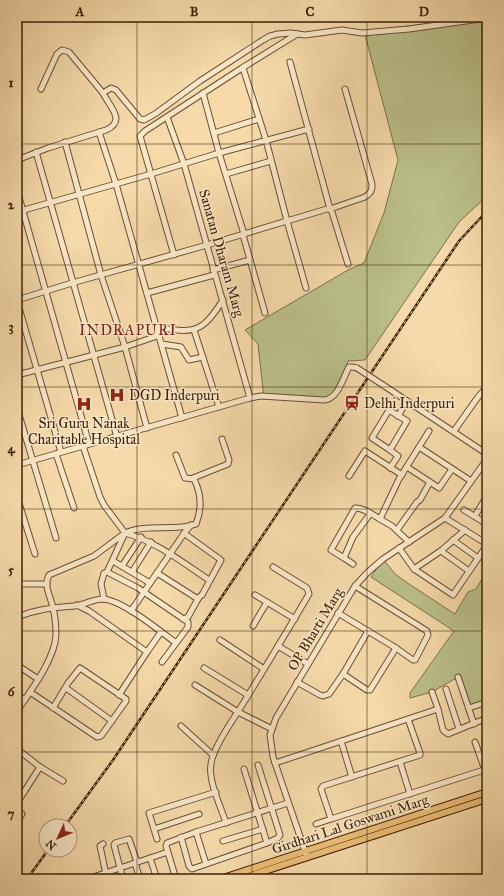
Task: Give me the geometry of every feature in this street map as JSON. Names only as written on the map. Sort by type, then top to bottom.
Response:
[{"type":"main road","name":"Girdhari Lal Goswami Marg","points":[[240,879],[306,854],[487,792]]},
{"type":"main road","name":"Girdhari Lal Goswami Marg","points":[[220,879],[487,799]]},
{"type":"street","points":[[103,93],[111,88],[114,88],[140,119],[144,120],[155,114],[200,81],[270,36],[278,34],[305,35],[342,30],[362,33],[409,29],[487,18]]},
{"type":"street","points":[[174,255],[140,136],[145,131],[203,93],[297,34]]},
{"type":"street","points":[[17,160],[65,142],[99,132],[112,127],[115,124],[115,112],[103,93],[69,52],[62,50],[57,54],[41,89]]},
{"type":"street","points":[[290,62],[330,209],[348,264]]},
{"type":"street","points":[[243,68],[260,119],[306,288]]},
{"type":"street","points":[[74,508],[17,301],[72,283],[174,255],[322,210],[330,209],[370,194],[372,191],[372,184],[345,89]]},
{"type":"street","points":[[203,93],[265,313]]},
{"type":"street","name":"Sanatan Dharam Marg","points":[[167,117],[184,164],[250,398]]},
{"type":"street","points":[[214,134],[260,119]]},
{"type":"street","points":[[20,212],[219,153],[309,130]]},
{"type":"street","points":[[99,132],[116,184],[138,264],[158,327],[182,418]]},
{"type":"street","points":[[65,142],[101,275],[124,347],[147,428]]},
{"type":"street","points":[[36,152],[116,437]]},
{"type":"street","points":[[226,174],[271,161]]},
{"type":"street","points":[[17,190],[20,212],[90,444]]},
{"type":"street","points":[[147,293],[214,273],[250,260]]},
{"type":"street","points":[[158,327],[178,331],[194,330],[207,322],[222,300]]},
{"type":"street","points":[[194,330],[219,407]]},
{"type":"street","points":[[17,375],[160,336]]},
{"type":"street","points":[[162,344],[181,347],[189,360],[203,357]]},
{"type":"street","points":[[17,465],[250,398],[261,396],[324,400],[330,399],[334,395],[349,367],[352,366],[454,431],[487,454]]},
{"type":"street","points":[[454,431],[478,397],[487,387]]},
{"type":"street","points":[[398,416],[407,401]]},
{"type":"street","points":[[17,408],[56,538]]},
{"type":"street","points":[[390,450],[407,422],[389,410],[372,438],[398,456],[390,468]]},
{"type":"street","points":[[380,518],[402,475],[429,431]]},
{"type":"street","points":[[176,455],[185,478],[193,478],[228,464],[230,460],[222,439]]},
{"type":"street","points":[[83,446],[100,497],[104,505],[125,533],[141,537],[151,542],[209,580]]},
{"type":"street","points":[[418,447],[471,481]]},
{"type":"street","points":[[349,476],[365,451],[402,475]]},
{"type":"street","name":"OP Bharti Marg","points":[[306,854],[275,763],[270,735],[276,718],[355,586],[383,559],[445,518],[487,459]]},
{"type":"street","points":[[407,467],[439,488],[452,469]]},
{"type":"street","points":[[17,711],[38,679],[53,652],[56,635],[53,607],[47,579],[52,574],[94,556],[125,533],[135,529],[196,524],[200,497],[193,478]]},
{"type":"street","points":[[397,530],[420,500],[430,482]]},
{"type":"street","points":[[474,516],[487,496]]},
{"type":"street","points":[[17,497],[35,554]]},
{"type":"street","points":[[353,564],[330,549],[356,507],[380,518],[397,530],[409,542]]},
{"type":"street","points":[[464,510],[487,524]]},
{"type":"street","points":[[344,558],[353,538],[370,514]]},
{"type":"street","points":[[399,548],[414,569],[453,595],[487,545],[445,518]]},
{"type":"street","points":[[131,611],[191,525]]},
{"type":"street","points":[[414,569],[441,551],[465,530]]},
{"type":"street","points":[[183,619],[188,617],[221,560],[185,534],[185,532]]},
{"type":"street","points":[[104,599],[101,580],[104,573],[107,572],[113,561],[125,533]]},
{"type":"street","points":[[122,566],[141,537]]},
{"type":"street","points":[[453,540],[478,558]]},
{"type":"street","points":[[132,572],[151,542]]},
{"type":"street","points":[[441,551],[469,571]]},
{"type":"street","points":[[113,561],[150,583]]},
{"type":"street","points":[[226,823],[212,780],[211,769],[213,755],[295,619],[308,594],[308,590],[272,567]]},
{"type":"street","points":[[107,572],[145,592],[188,622],[189,625],[162,662]]},
{"type":"street","points":[[157,572],[198,599]]},
{"type":"street","points":[[17,584],[47,584]]},
{"type":"street","points":[[338,613],[415,661],[424,646],[428,633],[355,586]]},
{"type":"street","points":[[255,595],[295,619]]},
{"type":"street","points":[[17,617],[27,612],[53,607],[77,605],[104,599],[114,602],[131,611],[176,643]]},
{"type":"street","points":[[253,626],[268,602]]},
{"type":"street","points":[[77,605],[89,611],[147,652]]},
{"type":"street","points":[[297,682],[323,696],[329,694],[343,674],[368,631]]},
{"type":"street","points":[[120,695],[161,632]]},
{"type":"street","points":[[220,640],[264,669]]},
{"type":"street","points":[[278,646],[308,664]]},
{"type":"street","points":[[343,674],[367,690],[370,690],[396,648]]},
{"type":"street","points":[[17,665],[38,679]]},
{"type":"street","points":[[30,692],[53,708],[97,737],[101,736],[126,699],[80,668],[53,708]]},
{"type":"street","points":[[204,668],[248,695]]},
{"type":"street","points":[[458,677],[474,724]]},
{"type":"street","points":[[195,685],[238,712],[272,729]]},
{"type":"street","points":[[66,688],[112,721]]},
{"type":"street","points":[[446,688],[459,729]]},
{"type":"street","points":[[432,692],[444,732],[448,734],[486,719],[487,726]]},
{"type":"street","points":[[17,695],[25,700]]},
{"type":"street","points":[[469,708],[487,702]]},
{"type":"street","points":[[275,763],[438,709]]},
{"type":"street","points":[[331,819],[321,788],[323,786],[419,756],[420,754],[408,719]]},
{"type":"street","points":[[181,726],[213,755]]},
{"type":"street","points":[[341,741],[352,777]]},
{"type":"street","points":[[316,824],[486,769],[475,742]]},
{"type":"street","points":[[17,749],[40,767],[63,781]]},
{"type":"street","points":[[400,762],[410,794]]},
{"type":"street","points":[[181,837],[190,868],[193,868],[267,843],[279,837],[280,835],[258,765]]},
{"type":"street","points":[[17,802],[40,767]]},
{"type":"street","points":[[244,769],[267,843]]},
{"type":"street","points":[[157,839],[149,813],[216,792]]},
{"type":"street","points":[[176,879],[166,846],[167,843],[196,832],[288,803]]},
{"type":"street","points":[[17,810],[22,814],[17,822]]},
{"type":"street","points":[[154,830],[199,814]]},
{"type":"street","points":[[223,841],[263,829]]},
{"type":"street","points":[[196,832],[206,864]]},
{"type":"street","points":[[123,879],[114,845],[116,842],[129,839],[140,879]]},
{"type":"street","points":[[103,844],[100,846],[104,859],[103,863],[106,879]]},
{"type":"street","points":[[89,879],[168,852]]},
{"type":"street","points":[[150,858],[157,879]]},
{"type":"green space","points":[[487,17],[487,196],[459,222],[365,360],[348,361],[336,396],[331,401],[264,399],[258,344],[245,330],[348,270],[364,263],[384,213],[398,160],[364,31]]},
{"type":"green space","points":[[383,559],[395,574],[455,614],[468,592],[476,589],[487,571],[487,702],[469,708],[458,677],[432,692],[410,698],[410,693],[454,631],[371,577]]},
{"type":"railway","points":[[71,818],[113,760],[459,241],[487,211]]},
{"type":"railway","points":[[27,879],[42,858]]},
{"type":"place","name":"DGD Inderpuri","points":[[117,395]]},
{"type":"place","name":"Delhi Inderpuri","points":[[352,403]]},
{"type":"place","name":"Sri Guru Nanak Charitable Hospital","points":[[84,404]]},
{"type":"district","name":"INDRAPURI","points":[[128,330]]}]
